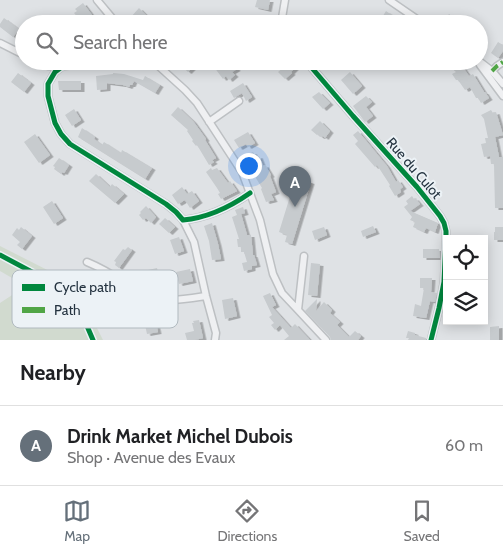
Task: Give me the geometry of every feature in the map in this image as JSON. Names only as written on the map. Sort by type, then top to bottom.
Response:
[{"type":"street","points":[[97,0],[110,15]]},
{"type":"street","points":[[282,15],[285,0]]},
{"type":"street","points":[[389,0],[411,15]]},
{"type":"street","points":[[0,43],[15,50]]},
{"type":"street","points":[[492,71],[503,62]]},
{"type":"street","points":[[488,68],[503,84]]},
{"type":"street","points":[[58,70],[48,84],[48,96],[55,123],[61,134],[70,144],[166,204],[183,220],[194,242],[216,333],[215,340]]},
{"type":"street","points":[[163,70],[197,103],[242,172],[260,220],[273,274],[282,293],[326,340]]},
{"type":"street","name":"Rue du Culot","points":[[314,70],[417,186],[444,223],[446,239],[444,282],[431,340]]},
{"type":"street","points":[[484,70],[503,97]]},
{"type":"street","points":[[209,122],[238,101]]},
{"type":"street","points":[[183,220],[194,219],[223,208],[238,202],[250,194]]},
{"type":"street","points":[[298,310],[304,256]]},
{"type":"street","points":[[87,262],[103,270]]},
{"type":"street","points":[[178,300],[206,296]]},
{"type":"shaded area","points":[[0,246],[47,270],[12,270],[12,278],[0,271]]},
{"type":"shaded area","points":[[12,295],[12,328],[97,328],[103,340],[0,340],[0,303]]},
{"type":"building","points":[[257,0],[270,0],[268,10],[255,7]]},
{"type":"building","points":[[83,3],[92,15],[76,15],[74,13],[77,11],[75,9]]},
{"type":"building","points":[[139,8],[146,15],[133,15]]},
{"type":"building","points":[[386,11],[392,15],[384,15]]},
{"type":"building","points":[[4,18],[15,26],[13,37],[0,27]]},
{"type":"building","points":[[498,42],[503,45],[503,51],[498,58],[491,53]]},
{"type":"building","points":[[216,70],[235,70],[232,72],[235,75],[229,80],[226,76],[223,79]]},
{"type":"building","points":[[280,70],[293,70],[285,79],[278,72]]},
{"type":"building","points":[[454,70],[465,70],[469,76],[473,74],[489,98],[481,103],[470,87],[465,90],[456,80],[452,74],[456,72]]},
{"type":"building","points":[[350,72],[362,86],[353,94],[341,80]]},
{"type":"building","points":[[18,73],[31,83],[24,92],[11,82]]},
{"type":"building","points":[[113,73],[124,74],[143,80],[145,76],[160,85],[155,93],[134,81],[129,87],[107,83],[107,89],[97,90],[96,76]]},
{"type":"building","points":[[58,81],[81,81],[81,90],[59,90]]},
{"type":"building","points":[[243,83],[252,97],[246,101],[242,93],[234,98],[230,91]]},
{"type":"building","points":[[319,92],[330,103],[323,109],[312,97]]},
{"type":"building","points":[[366,96],[372,102],[366,107],[373,116],[365,122],[353,106]]},
{"type":"building","points":[[178,107],[193,121],[206,139],[216,158],[209,165],[197,145],[192,141],[188,130],[171,115]]},
{"type":"building","points":[[74,109],[81,120],[72,126],[65,115]]},
{"type":"building","points":[[491,110],[493,113],[496,112],[503,135],[495,137],[499,157],[503,157],[503,208],[495,208],[494,164],[491,164],[490,156],[484,157],[481,144],[486,143],[485,138],[488,138],[484,119],[481,115]]},
{"type":"building","points":[[320,121],[330,131],[325,138],[311,130]]},
{"type":"building","points":[[82,128],[95,137],[94,139],[102,145],[104,142],[121,153],[122,150],[152,168],[145,179],[78,137]]},
{"type":"building","points":[[358,131],[387,166],[396,182],[398,180],[403,187],[400,189],[401,192],[395,196],[377,165],[375,167],[355,144],[358,141],[353,135]]},
{"type":"building","points":[[248,132],[255,143],[248,147],[246,144],[239,148],[234,140]]},
{"type":"building","points":[[35,134],[50,155],[39,163],[24,142]]},
{"type":"building","points":[[253,152],[256,157],[259,156],[263,166],[265,165],[271,175],[276,192],[271,194],[274,200],[266,202],[262,188],[244,156]]},
{"type":"building","points":[[59,158],[69,165],[64,173],[62,172],[61,174],[53,166]]},
{"type":"building","points":[[211,168],[212,170],[217,168],[228,183],[230,181],[237,191],[221,199],[218,194],[220,193],[206,172]]},
{"type":"building","points":[[96,174],[110,187],[112,184],[124,194],[115,203],[89,181]]},
{"type":"building","points":[[296,177],[311,182],[292,244],[285,242],[287,235],[279,232]]},
{"type":"building","points":[[182,187],[187,194],[192,191],[199,201],[190,208],[185,200],[178,204],[172,195]]},
{"type":"building","points":[[412,196],[420,204],[410,211],[438,223],[435,232],[426,228],[424,232],[413,227],[415,222],[410,220],[412,217],[404,207],[408,204],[406,201]]},
{"type":"building","points":[[52,201],[63,218],[54,224],[43,207]]},
{"type":"building","points":[[146,206],[156,217],[151,223],[146,218],[143,220],[139,215]]},
{"type":"building","points":[[243,207],[245,213],[241,214],[247,235],[251,235],[253,255],[257,265],[252,266],[252,269],[244,271],[242,263],[247,262],[244,252],[241,252],[241,247],[238,247],[237,239],[239,239],[232,217],[237,215],[235,210]]},
{"type":"building","points":[[165,218],[175,227],[169,233],[159,224]]},
{"type":"building","points":[[212,223],[221,259],[212,260],[204,226]]},
{"type":"building","points":[[373,226],[376,232],[363,237],[361,231]]},
{"type":"building","points":[[21,227],[32,236],[22,249],[17,245],[20,242],[12,235],[17,228],[19,230]]},
{"type":"building","points":[[324,227],[327,235],[315,240],[312,231]]},
{"type":"building","points":[[495,227],[503,227],[503,240],[494,240]]},
{"type":"building","points":[[179,237],[184,251],[175,254],[170,240]]},
{"type":"building","points":[[128,247],[132,250],[119,268],[115,265],[116,262],[114,261],[123,249],[125,250]]},
{"type":"building","points":[[423,249],[439,249],[440,258],[423,258]]},
{"type":"building","points":[[311,263],[320,264],[317,296],[308,295]]},
{"type":"building","points":[[190,269],[193,281],[179,284],[178,272]]},
{"type":"building","points":[[420,278],[432,278],[431,292],[437,293],[435,302],[430,301],[426,318],[413,316],[415,304],[421,306],[424,288],[420,288]]},
{"type":"building","points":[[270,293],[276,305],[272,307],[291,328],[295,324],[310,340],[284,340],[289,336],[280,325],[275,330],[271,325],[274,323],[269,317],[272,315],[263,296]]},
{"type":"building","points":[[233,298],[237,316],[225,319],[222,300]]},
{"type":"building","points":[[317,299],[316,311],[324,302],[332,310],[330,313],[340,322],[337,325],[349,337],[355,331],[361,336],[358,340],[331,340],[305,311]]},
{"type":"building","points":[[199,320],[203,338],[187,340],[185,333],[194,331],[192,323]]},
{"type":"building","points":[[499,326],[499,340],[490,340],[490,327]]},
{"type":"building","points":[[146,328],[157,328],[158,332],[147,334]]},
{"type":"building","points":[[408,331],[426,338],[426,340],[408,340],[409,338],[406,338]]},
{"type":"marked path","points":[[492,71],[503,62]]},
{"type":"cycle path","points":[[58,70],[48,84],[48,96],[55,123],[61,134],[70,144],[166,204],[183,220],[218,211],[250,193]]},
{"type":"cycle path","points":[[314,70],[417,187],[444,223],[446,231],[444,282],[431,340]]},
{"type":"cycle path","points":[[0,255],[28,270]]},
{"type":"cycle path","points":[[88,328],[93,340]]},
{"type":"place","name":"Drink Market Michel Dubois","points":[[295,207]]}]
